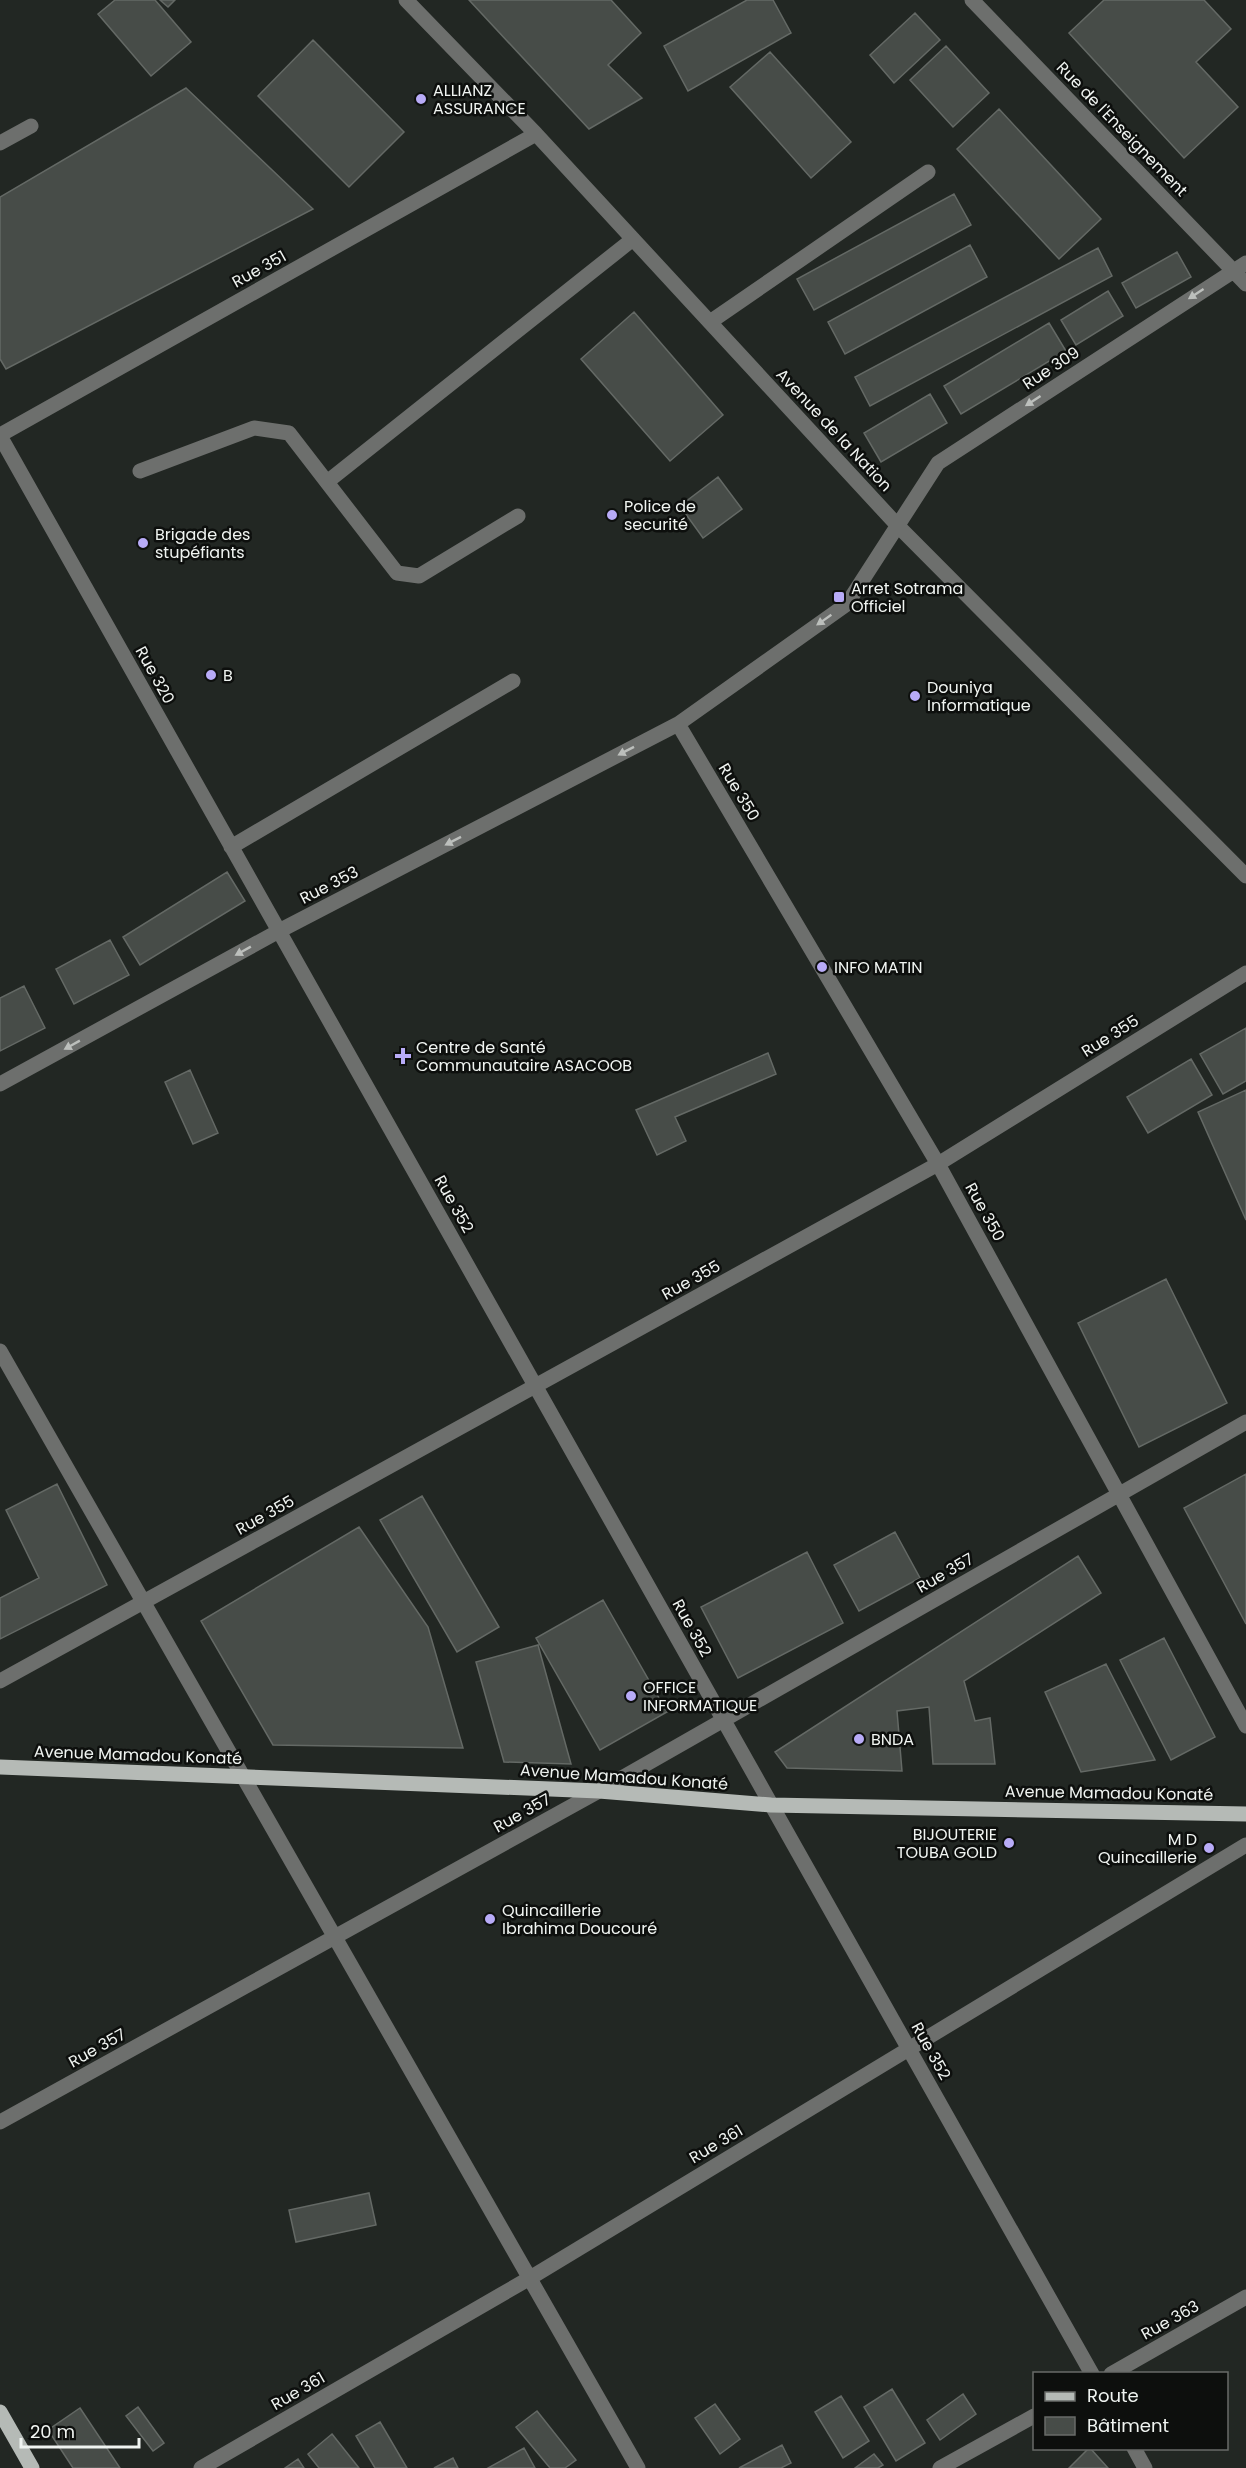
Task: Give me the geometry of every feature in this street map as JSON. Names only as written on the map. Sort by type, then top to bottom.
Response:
[{"type":"main road","name":"Avenue Mamadou Konaté","points":[[0,1767],[599,1791],[771,1805],[1246,1814]]},
{"type":"main road","points":[[0,2412],[32,2468]]},
{"type":"street","name":"Avenue de la Nation","points":[[406,0],[536,134],[898,526],[1246,876]]},
{"type":"street","name":"Rue de l'Enseignement","points":[[972,0],[1240,267],[1246,284]]},
{"type":"street","points":[[0,143],[31,126]]},
{"type":"street","name":"Rue 351","points":[[0,436],[536,134]]},
{"type":"street","points":[[710,322],[928,172]]},
{"type":"street","points":[[327,482],[633,239]]},
{"type":"street","name":"Rue 309","points":[[678,724],[847,604],[938,463],[1240,267]]},
{"type":"street","points":[[140,471],[254,428],[289,433],[397,573],[419,576],[518,516]]},
{"type":"street","name":"Rue 320","points":[[0,436],[279,931]]},
{"type":"street","points":[[231,847],[513,681]]},
{"type":"street","name":"Rue 353","points":[[0,1084],[279,931],[678,724]]},
{"type":"street","name":"Rue 350","points":[[678,724],[938,1164],[1246,1726]]},
{"type":"street","name":"Rue 352","points":[[279,931],[1091,2372]]},
{"type":"street","name":"Rue 355","points":[[0,1681],[938,1164],[1246,973]]},
{"type":"street","points":[[0,1351],[639,2468]]},
{"type":"street","name":"Rue 357","points":[[0,2122],[599,1791],[1246,1422]]},
{"type":"street","name":"Rue 361","points":[[201,2468],[530,2278],[1246,1845]]},
{"type":"street","name":"Rue 363","points":[[1113,2372],[1246,2297]]},
{"type":"street","points":[[940,2468],[1033,2417]]},
{"type":"street","points":[[1135,2450],[1145,2468]]},
{"type":"building","points":[[115,0],[155,0],[191,42],[151,76],[98,14]]},
{"type":"building","points":[[160,0],[175,0],[168,7]]},
{"type":"building","points":[[469,0],[611,0],[641,33],[608,65],[642,98],[589,129]]},
{"type":"building","points":[[747,0],[773,0],[791,33],[688,91],[664,46]]},
{"type":"building","points":[[1104,0],[1204,0],[1231,29],[1196,62],[1238,107],[1184,158],[1069,33]]},
{"type":"building","points":[[915,13],[940,40],[894,83],[870,55]]},
{"type":"building","points":[[313,40],[404,132],[349,187],[258,96]]},
{"type":"building","points":[[946,46],[989,93],[953,127],[910,80]]},
{"type":"building","points":[[770,52],[851,142],[811,178],[730,87]]},
{"type":"building","points":[[186,88],[313,209],[6,369],[0,359],[0,197]]},
{"type":"building","points":[[999,109],[1101,219],[1059,259],[957,149]]},
{"type":"building","points":[[954,194],[971,225],[814,310],[797,279]]},
{"type":"building","points":[[970,245],[987,277],[845,354],[828,322]]},
{"type":"building","points":[[1098,248],[1112,276],[870,406],[855,377]]},
{"type":"building","points":[[1177,252],[1191,277],[1136,308],[1122,283]]},
{"type":"building","points":[[1108,291],[1123,316],[1076,345],[1061,320]]},
{"type":"building","points":[[634,312],[723,415],[670,461],[581,359]]},
{"type":"building","points":[[1049,323],[1066,351],[961,414],[944,386]]},
{"type":"building","points":[[930,394],[947,423],[881,462],[864,433]]},
{"type":"building","points":[[718,477],[742,509],[703,538],[680,506]]},
{"type":"building","points":[[227,872],[245,901],[140,965],[123,937]]},
{"type":"building","points":[[110,940],[129,975],[74,1004],[56,969]]},
{"type":"building","points":[[24,986],[45,1028],[0,1051],[0,998]]},
{"type":"building","points":[[1246,1028],[1246,1081],[1223,1094],[1200,1054]]},
{"type":"building","points":[[768,1053],[776,1074],[675,1117],[686,1141],[657,1155],[636,1110]]},
{"type":"building","points":[[1191,1059],[1212,1095],[1148,1133],[1127,1097]]},
{"type":"building","points":[[190,1070],[218,1133],[193,1144],[165,1082]]},
{"type":"building","points":[[1246,1090],[1246,1220],[1198,1112]]},
{"type":"building","points":[[1166,1279],[1227,1403],[1139,1447],[1078,1323]]},
{"type":"building","points":[[1246,1474],[1246,1624],[1184,1508]]},
{"type":"building","points":[[57,1484],[107,1585],[0,1639],[0,1598],[39,1578],[6,1510]]},
{"type":"building","points":[[422,1496],[499,1627],[457,1652],[380,1520]]},
{"type":"building","points":[[359,1527],[428,1627],[463,1748],[273,1745],[201,1621]]},
{"type":"building","points":[[895,1532],[920,1578],[859,1611],[834,1565]]},
{"type":"building","points":[[807,1552],[843,1623],[738,1678],[701,1607]]},
{"type":"building","points":[[1078,1556],[1101,1593],[964,1681],[975,1721],[990,1718],[995,1764],[933,1764],[929,1707],[897,1711],[902,1771],[787,1768],[775,1752]]},
{"type":"building","points":[[603,1600],[667,1712],[600,1750],[536,1638]]},
{"type":"building","points":[[1164,1638],[1215,1737],[1171,1760],[1120,1660]]},
{"type":"building","points":[[538,1645],[571,1764],[504,1762],[476,1662]]},
{"type":"building","points":[[1106,1664],[1155,1760],[1081,1772],[1045,1692]]},
{"type":"building","points":[[369,2193],[376,2225],[296,2242],[289,2210]]},
{"type":"building","points":[[892,2389],[925,2443],[896,2461],[864,2407]]},
{"type":"building","points":[[963,2394],[976,2414],[940,2440],[927,2420]]},
{"type":"building","points":[[841,2396],[869,2441],[843,2458],[815,2412]]},
{"type":"building","points":[[715,2404],[740,2439],[720,2454],[695,2418]]},
{"type":"building","points":[[138,2407],[164,2443],[153,2451],[126,2416]]},
{"type":"building","points":[[80,2408],[120,2468],[73,2468],[48,2430]]},
{"type":"building","points":[[537,2411],[576,2460],[565,2468],[550,2468],[516,2427]]},
{"type":"building","points":[[380,2422],[407,2468],[375,2468],[356,2436]]},
{"type":"building","points":[[332,2434],[359,2468],[319,2468],[308,2454]]},
{"type":"building","points":[[782,2445],[791,2463],[781,2468],[739,2468]]},
{"type":"building","points":[[524,2448],[535,2468],[488,2468]]},
{"type":"building","points":[[1087,2450],[1092,2450],[1108,2468],[1069,2468]]},
{"type":"building","points":[[874,2454],[883,2465],[878,2468],[855,2468]]},
{"type":"building","points":[[453,2458],[458,2468],[434,2468]]},
{"type":"building","points":[[298,2459],[304,2468],[285,2468]]},
{"type":"place","name":"ALLIANZ ASSURANCE","points":[[421,99]]},
{"type":"place","name":"Police de securité","points":[[612,515]]},
{"type":"place","name":"Brigade des stupéfiants","points":[[143,543]]},
{"type":"place","name":"Arret Sotrama Officiel","points":[[839,597]]},
{"type":"place","name":"B","points":[[211,675]]},
{"type":"place","name":"Douniya Informatique","points":[[915,696]]},
{"type":"place","name":"INFO MATIN","points":[[822,967]]},
{"type":"place","name":"Centre de Santé Communautaire ASACOOB","points":[[403,1056]]},
{"type":"place","name":"OFFICE INFORMATIQUE","points":[[631,1696]]},
{"type":"place","name":"BNDA","points":[[859,1739]]},
{"type":"place","name":"BIJOUTERIE TOUBA GOLD","points":[[1009,1843]]},
{"type":"place","name":"M D Quincaillerie","points":[[1209,1848]]},
{"type":"place","name":"Quincaillerie Ibrahima Doucouré","points":[[490,1919]]}]
